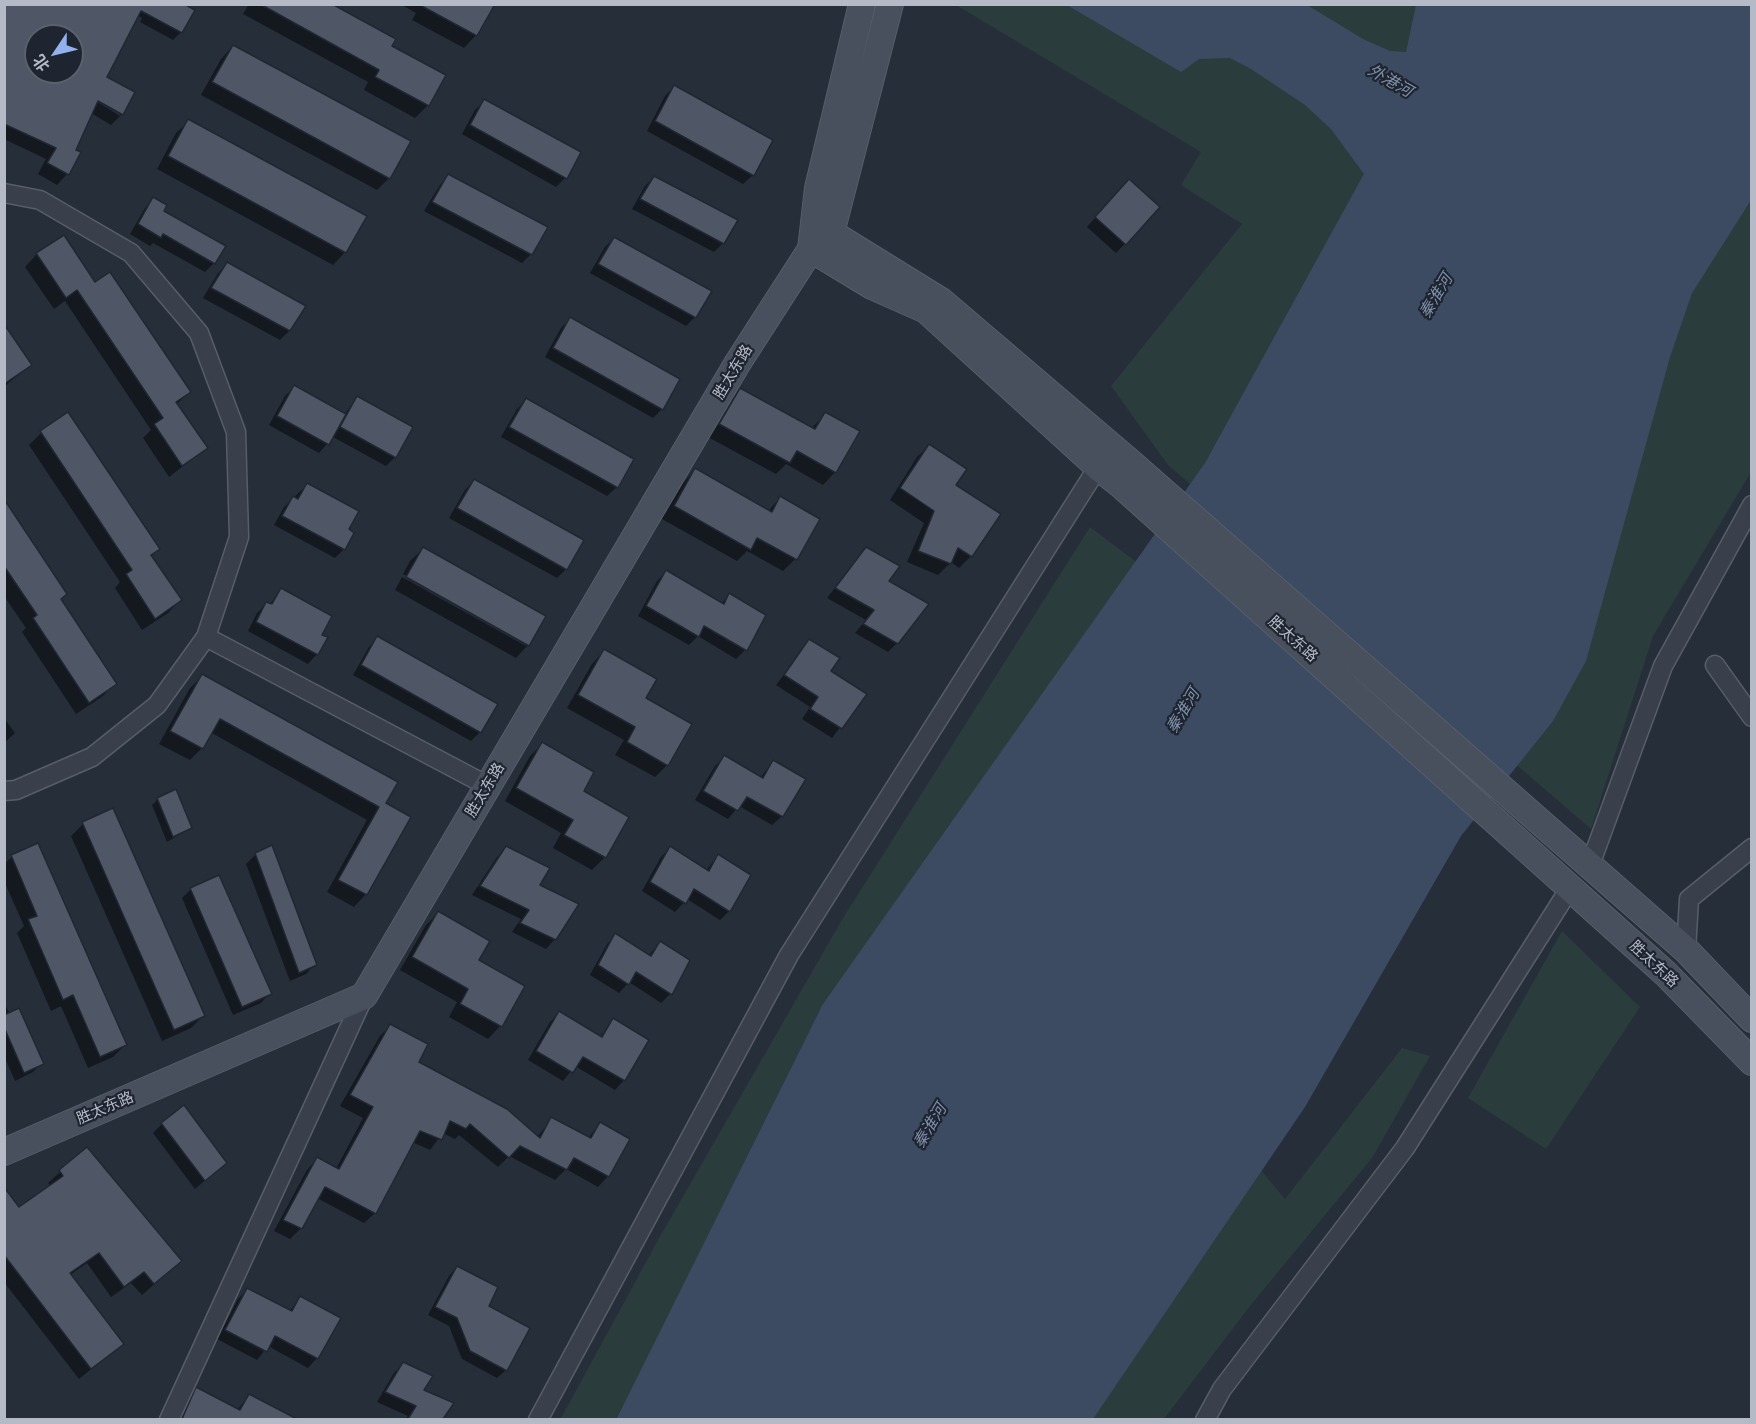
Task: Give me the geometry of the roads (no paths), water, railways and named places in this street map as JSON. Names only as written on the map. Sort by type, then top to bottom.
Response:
[{"type":"main road","name":"胜太东路","points":[[811,249],[818,188],[862,4]]},
{"type":"main road","points":[[831,233],[890,4]]},
{"type":"main road","name":"胜太东路","points":[[4,1152],[364,996],[731,375],[811,249],[831,233],[941,301],[1502,827],[1666,974],[1752,1062]]},
{"type":"main road","name":"胜太东路","points":[[811,249],[872,286],[926,310],[1522,804],[1686,950],[1752,1019]]},
{"type":"street","points":[[4,193],[40,200],[131,253],[199,333],[236,432],[239,537],[206,637],[157,705],[92,757],[8,792]]},
{"type":"street","points":[[538,1419],[789,955],[1116,467]]},
{"type":"street","points":[[1590,865],[1663,666],[1752,506]]},
{"type":"street","points":[[206,637],[488,786]]},
{"type":"street","points":[[1715,665],[1752,717]]},
{"type":"street","points":[[1686,950],[1689,899],[1752,848]]},
{"type":"street","points":[[1204,1419],[1222,1389],[1405,1148],[1570,888]]},
{"type":"street","points":[[169,1419],[364,996]]},
{"type":"water","points":[[1067,5],[1307,5],[1363,39],[1390,51],[1406,52],[1416,5],[1751,5],[1751,200],[1692,293],[1670,357],[1586,661],[1553,721],[1461,836],[1305,1107],[1093,1419],[616,1420],[823,1004],[1205,463],[1364,174],[1331,129],[1305,105],[1251,69],[1230,58],[1199,59],[1181,72]]},
{"type":"water label","name":"外港河","points":[[1390,81]]},
{"type":"water label","name":"秦淮河","points":[[1436,296]]},
{"type":"water label","name":"秦淮河","points":[[1183,711]]},
{"type":"water label","name":"秦淮河","points":[[930,1126]]}]
